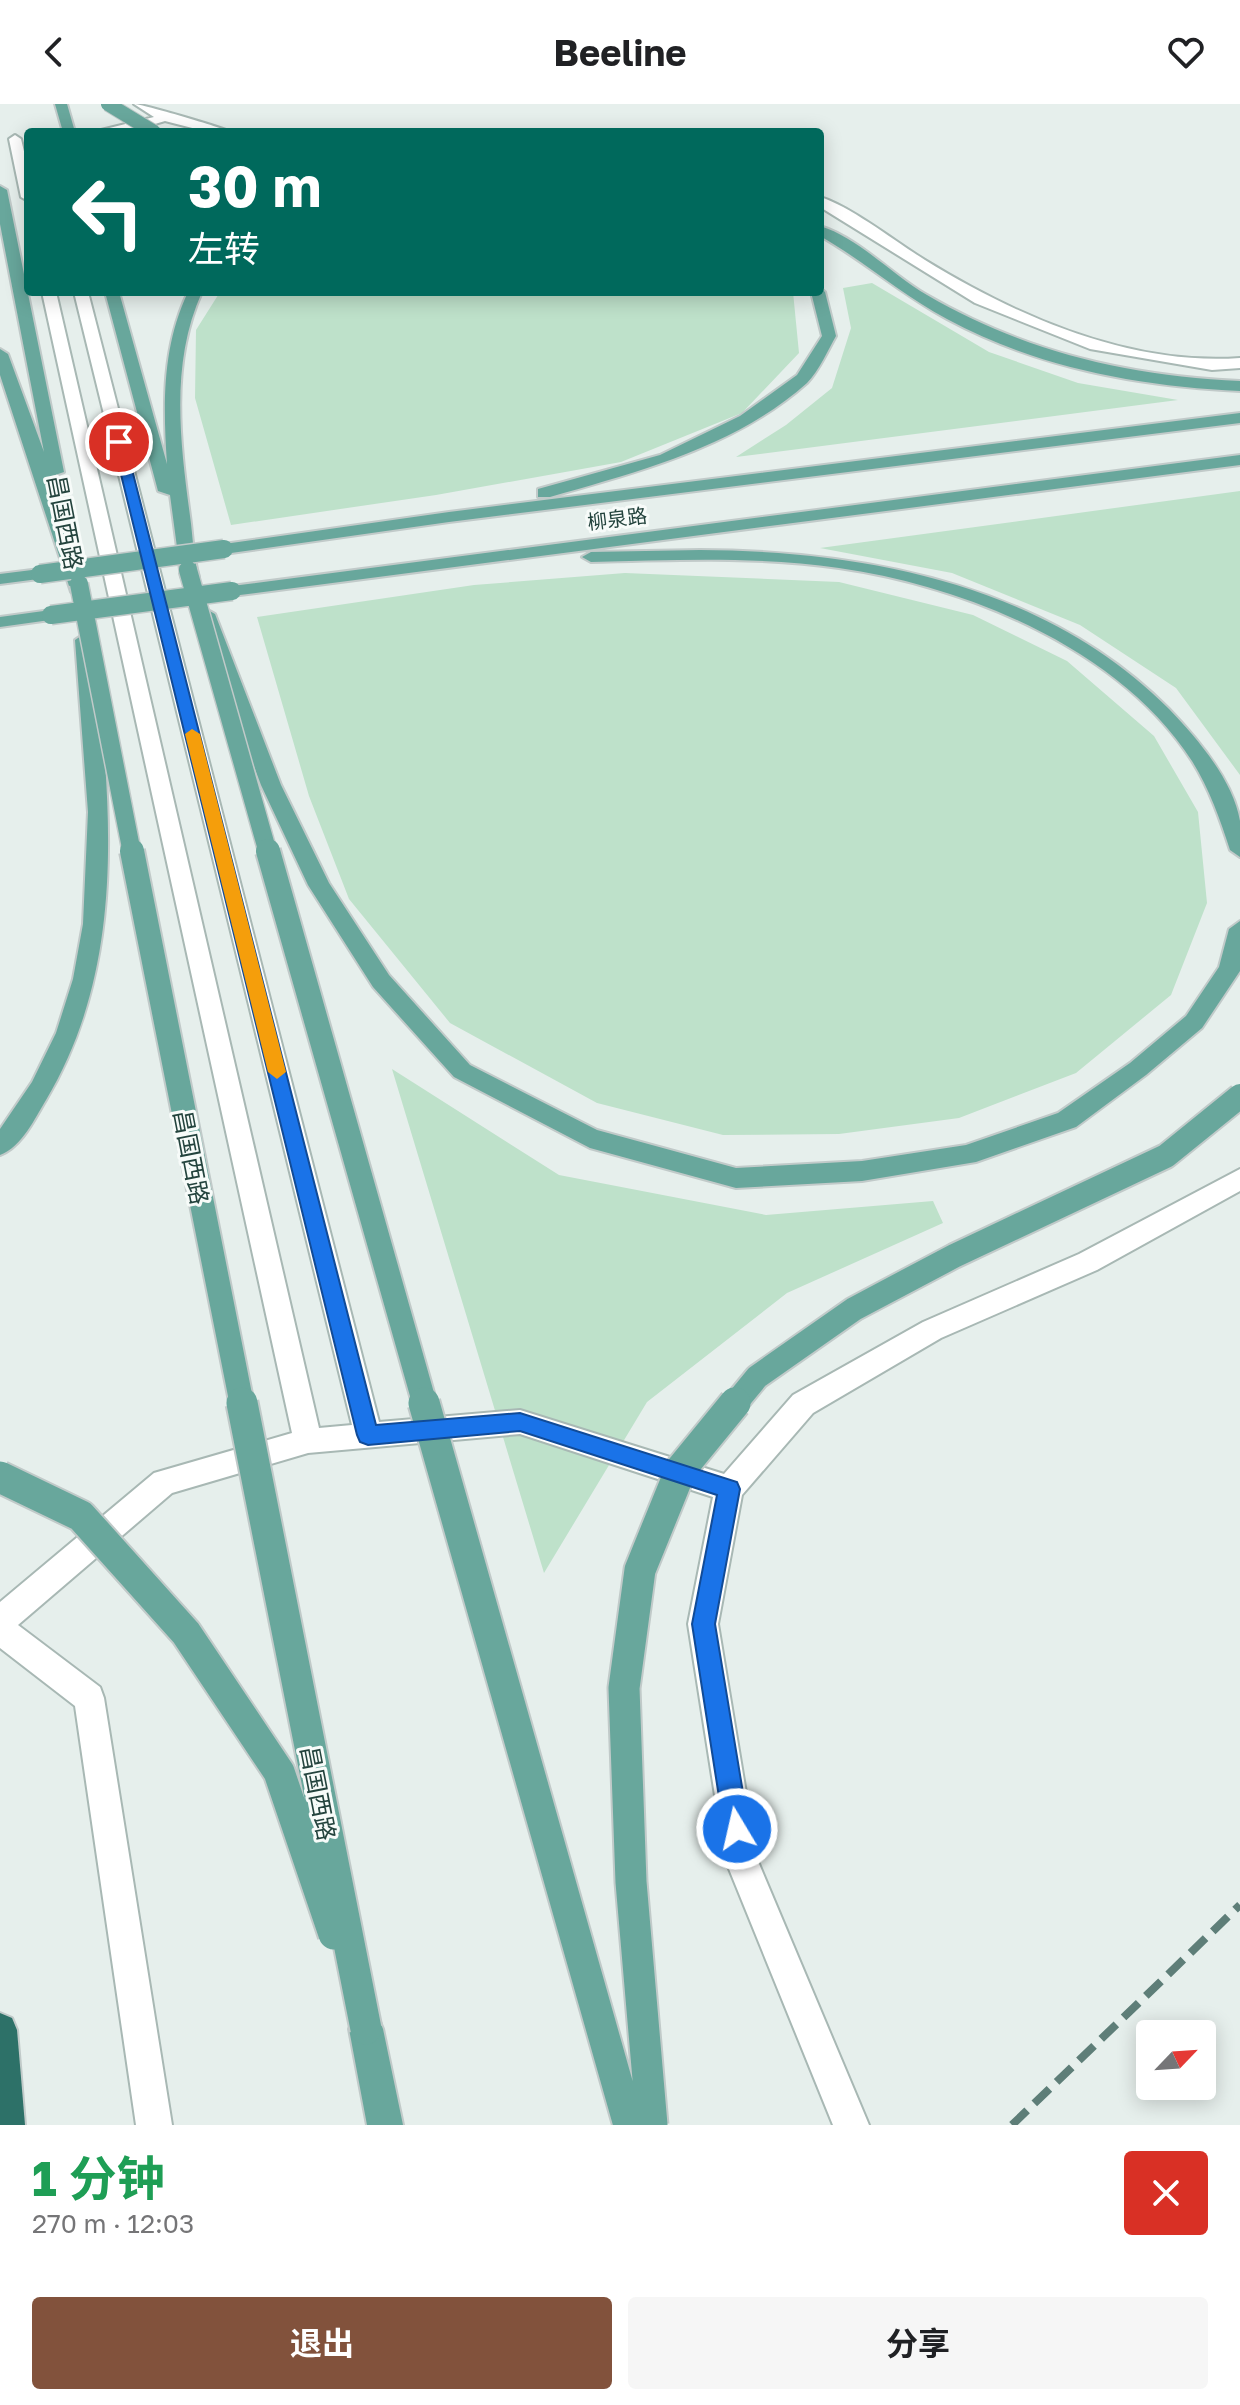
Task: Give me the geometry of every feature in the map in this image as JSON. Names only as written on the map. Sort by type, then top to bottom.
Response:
[{"type":"highway","points":[[0,2030],[7,2125]]},
{"type":"main road","points":[[61,104],[68,128]]},
{"type":"main road","points":[[108,104],[147,128]]},
{"type":"main road","name":"昌国西路","points":[[0,190],[385,2125]]},
{"type":"main road","points":[[824,233],[916,296],[975,330],[1051,358],[1125,377],[1240,386]]},
{"type":"main road","points":[[113,296],[629,2125]]},
{"type":"main road","points":[[193,296],[188,304],[178,350],[172,404],[175,472],[188,570],[233,678],[271,785],[319,885],[381,981],[462,1071],[590,1138],[736,1178],[862,1171],[967,1155],[1067,1120],[1138,1069],[1194,1022],[1230,969],[1240,929]]},
{"type":"main road","points":[[449,517],[666,458],[746,419],[803,378],[829,336],[819,296]]},
{"type":"main road","points":[[0,354],[26,422],[79,584],[98,774],[99,864],[92,955],[64,1046],[16,1129],[0,1145]]},
{"type":"main road","name":"柳泉路","points":[[0,579],[449,517],[1240,418]]},
{"type":"main road","name":"柳泉路","points":[[0,622],[1240,460]]},
{"type":"main road","points":[[460,560],[654,555],[811,559],[889,573],[983,601],[1061,634],[1123,679],[1185,737],[1222,797],[1240,850]]},
{"type":"main road","points":[[652,2125],[631,1882],[624,1688],[640,1570],[681,1469],[757,1377],[854,1309],[954,1256],[1166,1156],[1240,1096]]},
{"type":"main road","points":[[0,1477],[81,1516],[186,1633],[279,1772],[366,2029]]},
{"type":"lane","points":[[140,104],[166,118],[207,128]]},
{"type":"lane","points":[[128,128],[166,118]]},
{"type":"lane","points":[[0,140],[22,138]]},
{"type":"lane","points":[[824,203],[980,300],[1095,346],[1212,365],[1240,363]]},
{"type":"lane","points":[[50,296],[308,1441]]},
{"type":"lane","points":[[82,296],[368,1435]]},
{"type":"lane","points":[[851,2125],[741,1859],[703,1624],[729,1489],[803,1404],[932,1330],[1088,1262],[1240,1179]]},
{"type":"lane","points":[[0,1621],[164,1482],[308,1441],[520,1422],[729,1489]]},
{"type":"lane","points":[[0,1629],[89,1698],[154,2125]]},
{"type":"green space","points":[[872,283],[989,352],[1078,383],[1178,400],[736,457],[786,425],[832,388],[851,328],[843,288]]},
{"type":"green space","points":[[217,296],[793,296],[799,353],[742,413],[621,462],[436,495],[231,525],[195,398],[196,330]]},
{"type":"green space","points":[[1240,491],[1240,775],[1176,688],[1080,625],[952,573],[820,548]]},
{"type":"green space","points":[[625,573],[839,582],[973,615],[1067,661],[1154,736],[1198,812],[1207,903],[1171,995],[1076,1073],[959,1118],[839,1134],[723,1135],[597,1103],[450,1023],[349,899],[309,796],[257,617],[474,585]]},
{"type":"green space","points":[[392,1069],[559,1175],[766,1215],[933,1201],[943,1223],[787,1293],[647,1402],[544,1573]]},
{"type":"railway","points":[[1012,2125],[1240,1905]]},
{"type":"slow traffic","points":[[192,734],[277,1072]]},
{"type":"route","points":[[119,442],[368,1435],[520,1422],[729,1489],[703,1624],[737,1829]]}]
